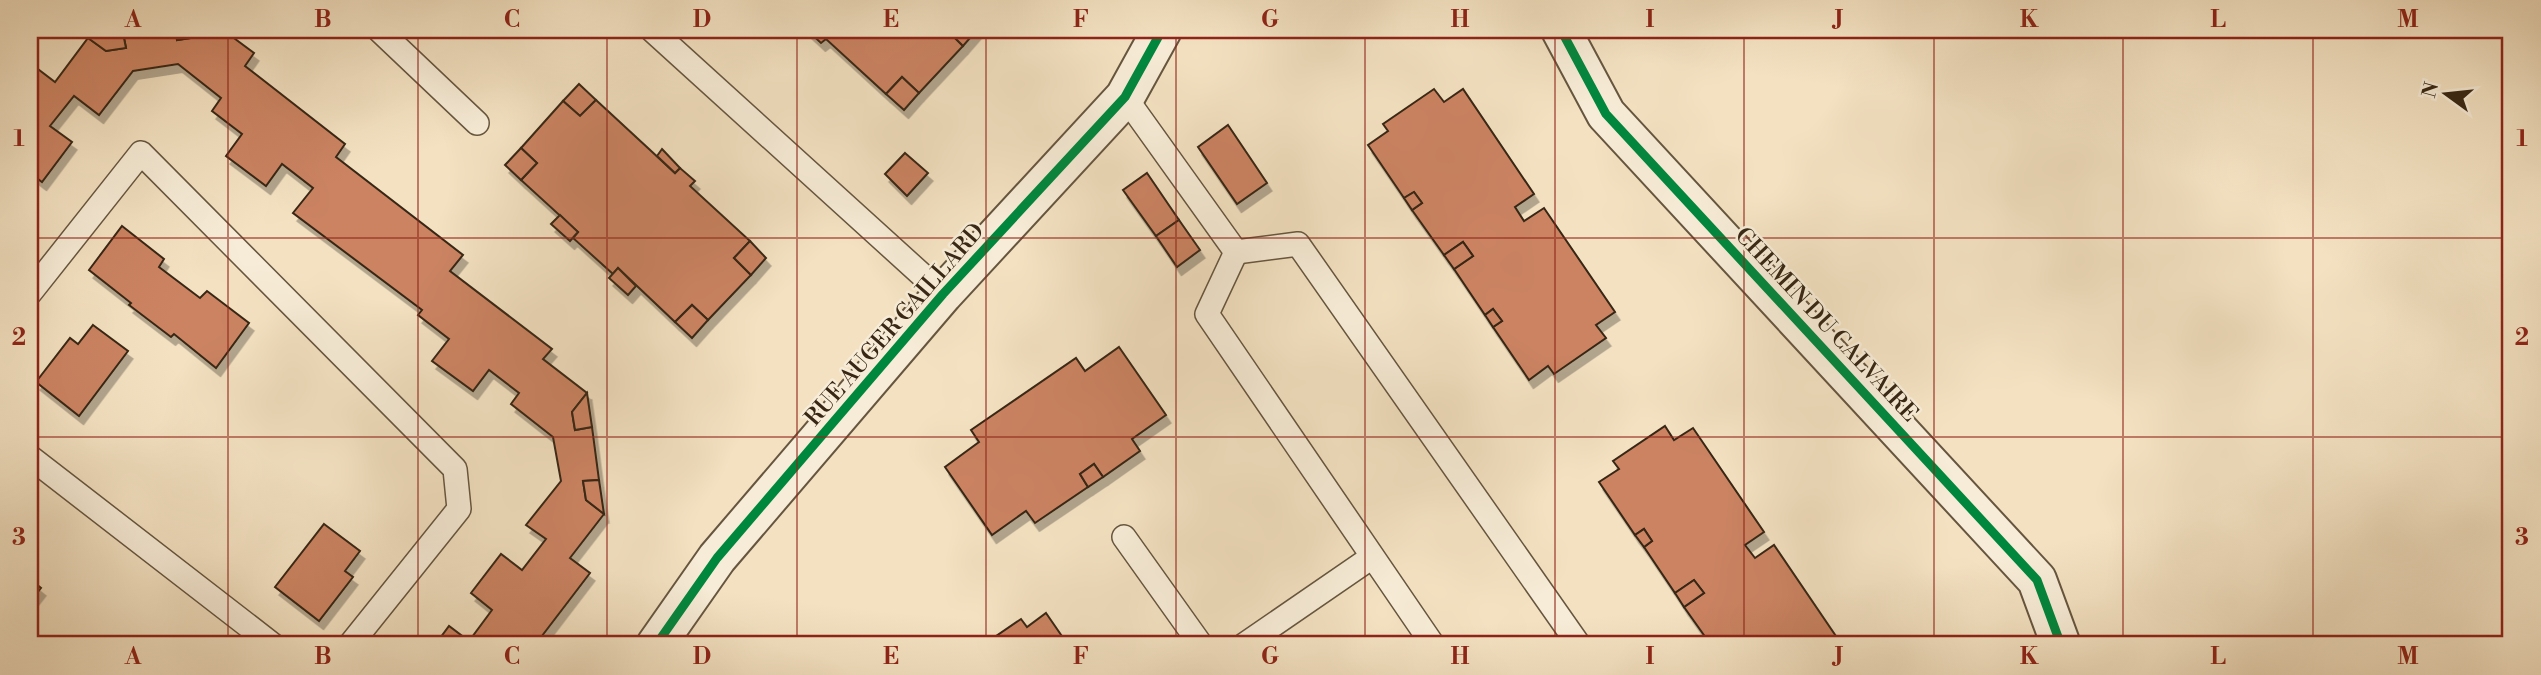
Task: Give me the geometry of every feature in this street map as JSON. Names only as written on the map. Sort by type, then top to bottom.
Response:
[{"type":"street","name":"RUE AUGER GAILLARD","points":[[656,645],[717,558],[943,294],[1125,97],[1162,30]]},
{"type":"street","name":"CHEMIN DU CALVAIRE","points":[[1561,30],[1606,114],[2037,580],[2060,645]]},
{"type":"lane","points":[[652,30],[943,294]]},
{"type":"lane","points":[[393,34],[477,123]]},
{"type":"lane","points":[[1125,97],[1236,252]]},
{"type":"lane","points":[[30,293],[141,153],[455,469],[459,509],[350,645]]},
{"type":"lane","points":[[1236,252],[1298,244],[1579,645]]},
{"type":"lane","points":[[1236,252],[1207,314],[1433,645]]},
{"type":"lane","points":[[30,457],[273,645]]},
{"type":"lane","points":[[1124,537],[1201,645]]},
{"type":"lane","points":[[1244,645],[1372,557]]},
{"type":"building","points":[[176,30],[177,40],[197,37],[203,30],[223,30],[254,53],[245,66],[345,144],[336,157],[463,255],[450,271],[552,349],[543,359],[587,393],[572,412],[575,430],[592,427],[599,480],[583,481],[586,500],[604,514],[570,558],[590,573],[535,645],[435,645],[449,626],[469,641],[492,610],[471,593],[501,554],[522,570],[546,539],[526,525],[561,481],[553,437],[511,404],[519,393],[489,370],[473,391],[432,361],[449,339],[418,315],[422,310],[293,213],[313,188],[282,164],[266,186],[226,156],[242,134],[212,111],[221,98],[178,64],[133,71],[99,115],[74,96],[50,126],[72,142],[42,182],[30,173],[30,63],[55,82],[88,38],[106,51],[126,48],[123,33]]},
{"type":"building","points":[[176,30],[203,30],[197,37],[177,40]]},
{"type":"building","points":[[807,30],[947,30],[963,46],[919,93],[902,77],[886,94],[826,39],[821,43]]},
{"type":"building","points":[[947,30],[977,30],[963,46]]},
{"type":"building","points":[[123,33],[126,48],[106,51],[88,38]]},
{"type":"building","points":[[902,77],[919,93],[904,110],[886,94]]},
{"type":"building","points":[[579,84],[596,100],[580,116],[563,101]]},
{"type":"building","points":[[1434,89],[1444,102],[1463,89],[1534,194],[1515,207],[1524,221],[1544,208],[1615,312],[1596,325],[1606,338],[1554,374],[1548,366],[1529,380],[1493,327],[1502,321],[1493,309],[1485,315],[1454,269],[1473,256],[1463,242],[1444,255],[1412,210],[1422,203],[1414,192],[1404,198],[1368,145],[1388,131],[1383,124]]},
{"type":"building","points":[[596,100],[675,173],[680,168],[695,181],[690,186],[750,241],[734,258],[751,275],[708,320],[692,305],[675,322],[618,268],[613,274],[573,238],[578,232],[521,180],[537,163],[521,148],[563,101],[580,116]]},
{"type":"building","points":[[1228,125],[1267,183],[1237,204],[1198,147]]},
{"type":"building","points":[[521,148],[537,163],[521,180],[505,165]]},
{"type":"building","points":[[662,149],[680,168],[675,173],[657,156]]},
{"type":"building","points":[[905,153],[928,173],[907,196],[885,174]]},
{"type":"building","points":[[1147,173],[1179,220],[1156,236],[1123,190]]},
{"type":"building","points":[[1414,192],[1422,203],[1412,210],[1404,198]]},
{"type":"building","points":[[560,215],[578,232],[570,241],[551,224]]},
{"type":"building","points":[[1179,220],[1200,250],[1177,267],[1156,236]]},
{"type":"building","points":[[122,226],[164,259],[159,267],[200,298],[207,291],[249,323],[216,368],[174,334],[171,337],[129,305],[131,303],[89,270]]},
{"type":"building","points":[[750,241],[766,258],[751,275],[734,258]]},
{"type":"building","points":[[1463,242],[1473,256],[1454,269],[1444,255]]},
{"type":"building","points":[[618,268],[636,286],[628,295],[609,278]]},
{"type":"building","points":[[692,305],[708,320],[692,338],[675,322]]},
{"type":"building","points":[[1493,309],[1502,321],[1493,327],[1485,315]]},
{"type":"building","points":[[93,325],[128,351],[79,416],[36,382],[70,338],[78,344]]},
{"type":"building","points":[[1119,347],[1166,415],[1132,439],[1140,451],[1103,477],[1094,464],[1080,474],[1088,487],[1035,523],[1026,511],[992,535],[945,467],[979,442],[971,430],[1076,358],[1085,371]]},
{"type":"building","points":[[587,393],[592,427],[575,430],[572,412]]},
{"type":"building","points":[[1665,426],[1674,440],[1693,428],[1764,532],[1745,545],[1755,558],[1774,545],[1842,645],[1711,645],[1684,607],[1704,593],[1694,580],[1675,593],[1644,547],[1652,541],[1644,529],[1635,535],[1599,482],[1619,469],[1613,461]]},
{"type":"building","points":[[1094,464],[1103,477],[1088,487],[1080,474]]},
{"type":"building","points":[[599,480],[604,514],[586,500],[583,481]]},
{"type":"building","points":[[324,524],[360,551],[345,571],[353,577],[319,621],[275,587]]},
{"type":"building","points":[[1644,529],[1652,541],[1644,547],[1635,535]]},
{"type":"building","points":[[30,579],[41,588],[30,602]]},
{"type":"building","points":[[1694,580],[1704,593],[1684,607],[1675,593]]},
{"type":"building","points":[[1046,613],[1068,645],[983,645],[1021,619],[1027,627]]},
{"type":"cycle path","points":[[656,645],[717,558],[943,294],[1125,97],[1162,30]]},
{"type":"cycle path","points":[[1561,30],[1606,114],[2037,580],[2061,645]]}]
